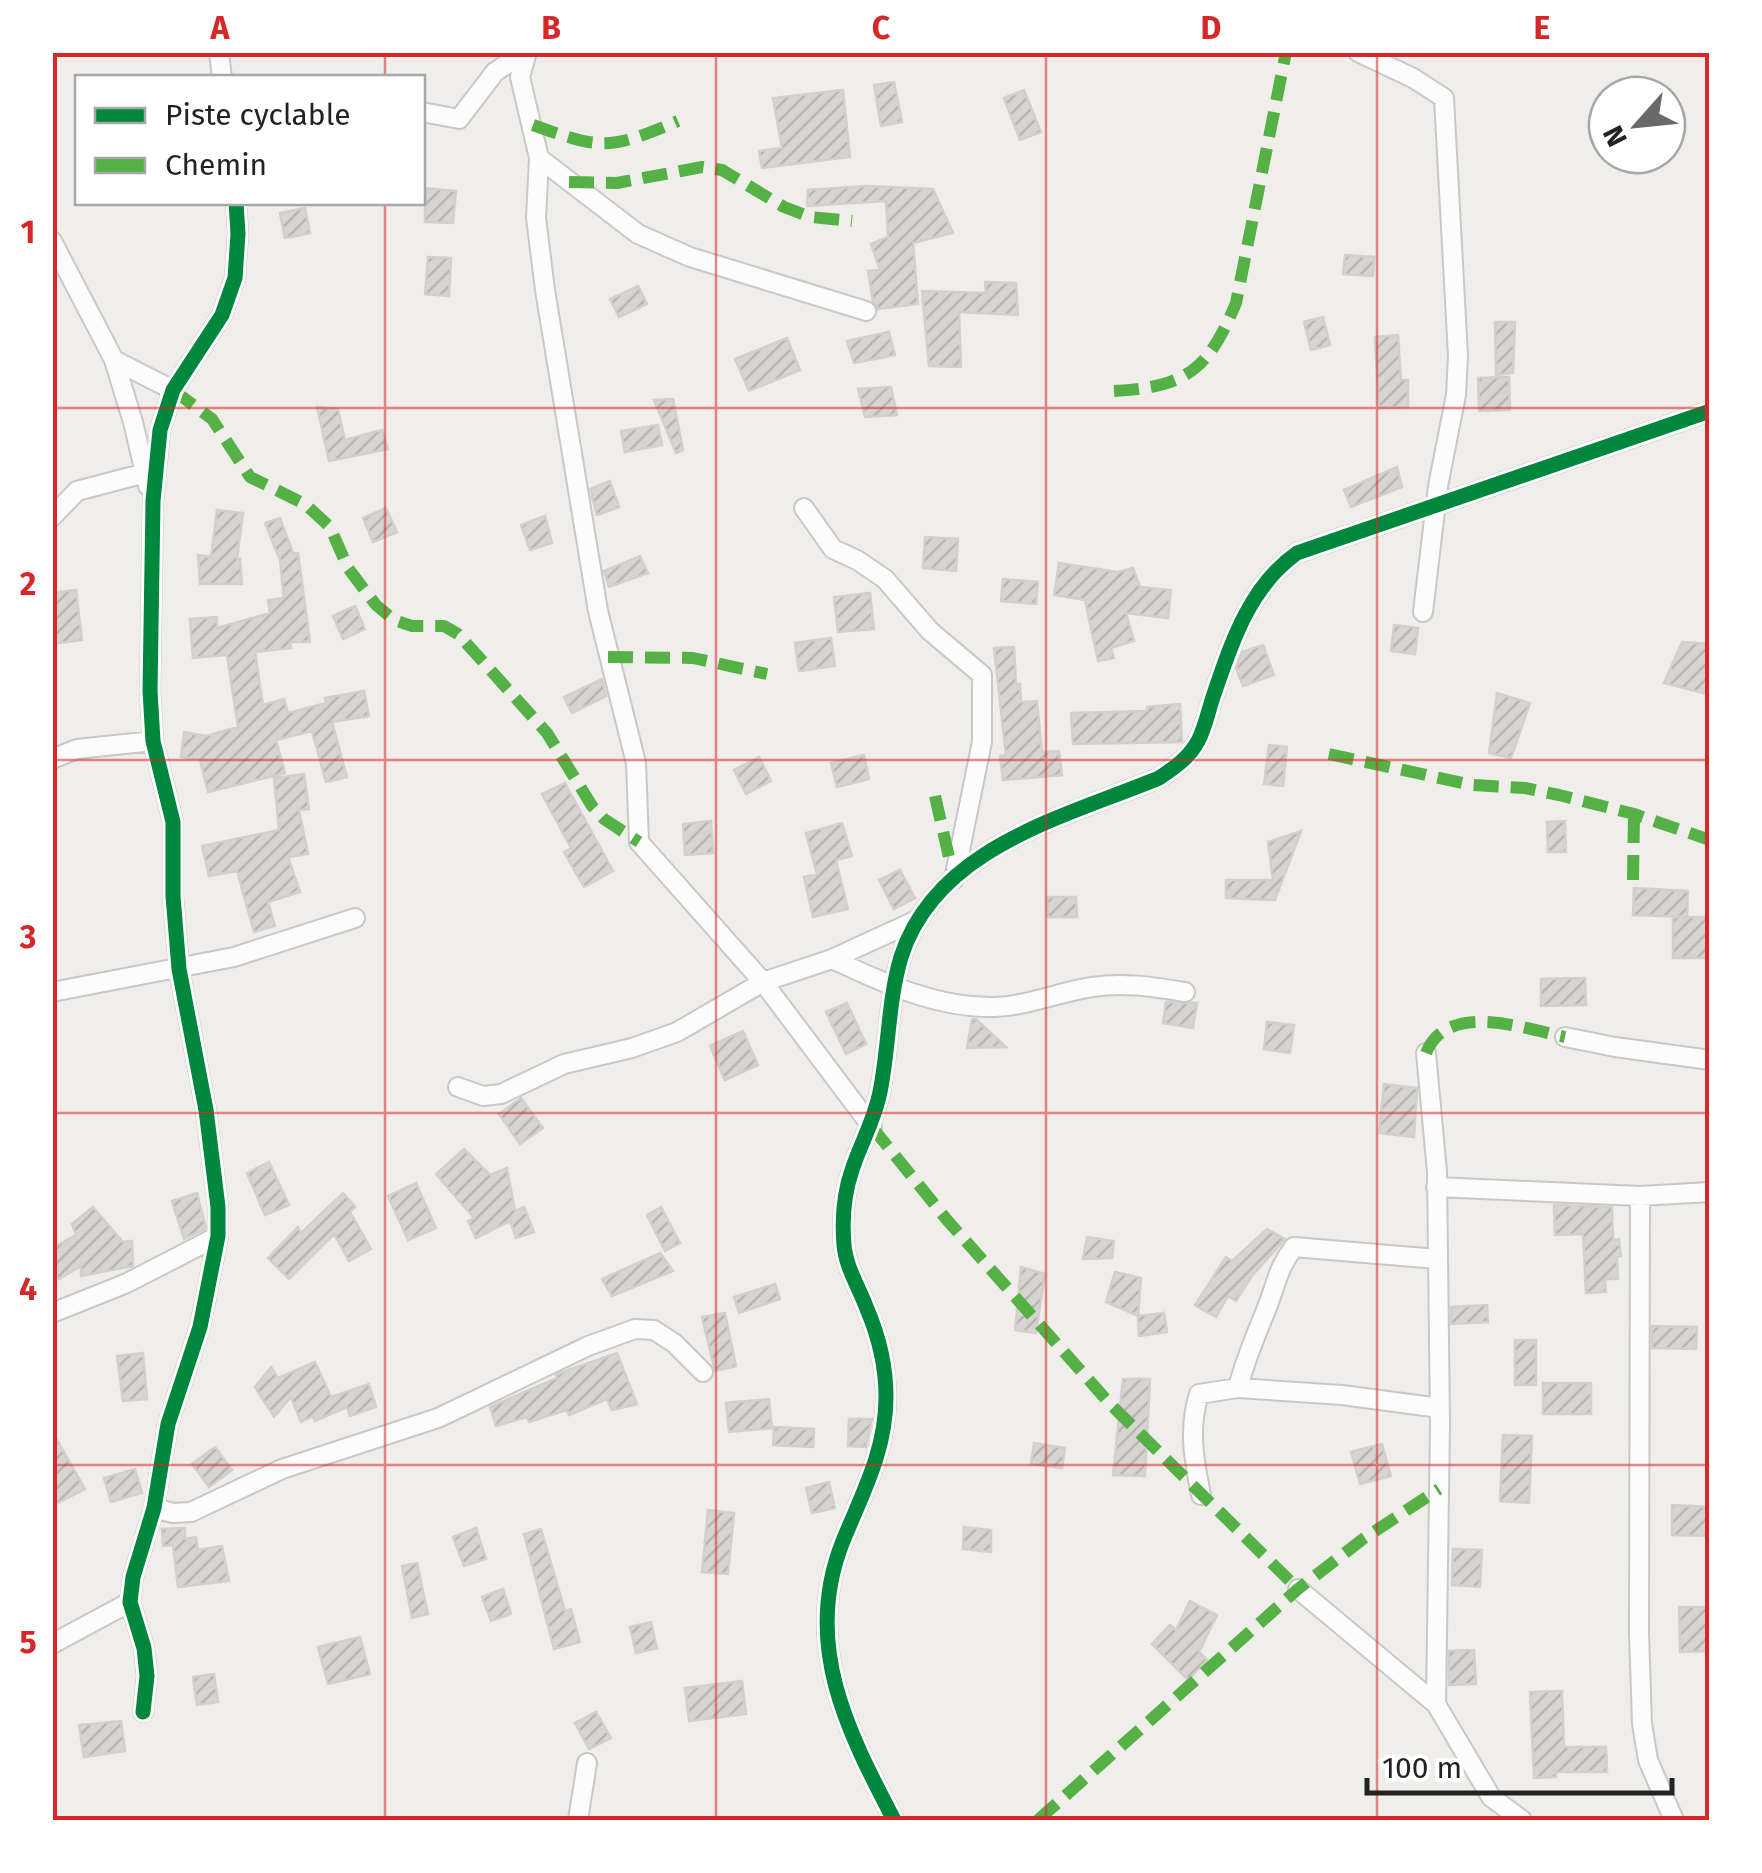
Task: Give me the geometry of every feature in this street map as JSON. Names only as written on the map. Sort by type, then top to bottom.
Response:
[{"type":"street","points":[[425,112],[459,118],[495,72],[526,52]]},
{"type":"street","points":[[526,52],[520,78],[539,158],[536,218],[545,290],[598,611],[636,763],[639,842],[763,982],[872,1127]]},
{"type":"street","points":[[1358,52],[1414,78],[1444,98],[1458,332],[1456,395],[1423,612]]},
{"type":"street","points":[[539,158],[638,234],[690,256],[866,311]]},
{"type":"street","points":[[143,1712],[145,1662],[130,1602],[139,1552],[154,1508],[168,1424],[200,1328],[218,1236],[215,1164],[179,969],[173,896],[174,822],[154,741],[150,690],[152,501],[160,430],[173,390],[222,315],[230,295],[238,254],[236,205]]},
{"type":"street","points":[[52,241],[114,360],[152,501]]},
{"type":"street","points":[[114,360],[173,390]]},
{"type":"street","points":[[894,1820],[856,1747],[834,1688],[826,1637],[835,1564],[873,1473],[883,1437],[884,1365],[876,1331],[844,1250],[843,1223],[851,1172],[872,1127],[885,1064],[894,986],[907,941],[918,920],[954,880],[1000,842],[1159,778],[1181,764],[1197,743],[1247,612],[1274,569],[1297,553],[1710,412]]},
{"type":"street","points":[[52,517],[76,491],[145,473]]},
{"type":"street","points":[[804,508],[833,548],[885,579],[930,630],[982,675],[982,742],[954,880]]},
{"type":"street","points":[[52,759],[78,749],[154,741]]},
{"type":"street","points":[[54,985],[179,969],[270,947],[355,918]]},
{"type":"street","points":[[458,1087],[483,1096],[501,1094],[564,1064],[632,1048],[677,1032],[763,982],[832,959],[918,920]]},
{"type":"street","points":[[832,959],[922,998],[954,1005],[993,1007],[1119,984],[1185,992]]},
{"type":"street","points":[[1565,1037],[1710,1060]]},
{"type":"street","points":[[1426,1054],[1436,1187],[1440,1408],[1436,1704]]},
{"type":"street","points":[[1436,1187],[1640,1196],[1710,1192]]},
{"type":"street","points":[[1640,1196],[1642,1724],[1648,1760],[1674,1820]]},
{"type":"street","points":[[52,1313],[127,1283],[218,1236]]},
{"type":"street","points":[[1238,1388],[1246,1354],[1280,1266],[1294,1247],[1437,1259]]},
{"type":"street","points":[[154,1508],[191,1512],[282,1469],[438,1418],[588,1346],[635,1328],[654,1330],[674,1343],[703,1372]]},
{"type":"street","points":[[1201,1495],[1191,1441],[1199,1394],[1238,1388],[1342,1395],[1440,1408]]},
{"type":"street","points":[[1298,1589],[1436,1704],[1491,1798],[1522,1820]]},
{"type":"street","points":[[52,1644],[130,1602]]},
{"type":"street","points":[[578,1820],[587,1763]]},
{"type":"building","points":[[894,82],[902,122],[881,126],[874,85]]},
{"type":"building","points":[[843,90],[850,157],[762,168],[759,151],[782,148],[773,98]]},
{"type":"building","points":[[1024,90],[1041,132],[1020,140],[1004,98]]},
{"type":"building","points":[[866,186],[933,189],[953,233],[913,243],[918,304],[878,309],[873,301],[868,271],[880,270],[871,244],[888,237],[886,201],[807,206],[808,190]]},
{"type":"building","points":[[425,188],[456,191],[453,223],[425,222]]},
{"type":"building","points":[[305,208],[310,233],[285,238],[280,213]]},
{"type":"building","points":[[1345,255],[1374,257],[1373,276],[1343,274]]},
{"type":"building","points":[[428,257],[451,258],[449,296],[425,294]]},
{"type":"building","points":[[985,282],[1016,283],[1018,315],[959,312],[961,367],[929,366],[922,291],[986,293]]},
{"type":"building","points":[[638,286],[647,304],[619,317],[610,299]]},
{"type":"building","points":[[1323,317],[1330,345],[1311,350],[1304,322]]},
{"type":"building","points":[[1495,322],[1515,322],[1513,373],[1496,375]]},
{"type":"building","points":[[889,332],[895,355],[854,363],[847,341]]},
{"type":"building","points":[[1398,335],[1401,380],[1408,380],[1408,407],[1379,408],[1375,337]]},
{"type":"building","points":[[787,338],[800,370],[749,391],[735,359]]},
{"type":"building","points":[[1509,377],[1510,410],[1479,411],[1478,378]]},
{"type":"building","points":[[891,387],[897,415],[865,417],[858,389]]},
{"type":"building","points":[[673,399],[683,450],[676,453],[654,400]]},
{"type":"building","points":[[317,407],[338,409],[345,440],[382,430],[388,449],[329,461]]},
{"type":"building","points":[[658,425],[662,445],[625,452],[621,431]]},
{"type":"building","points":[[1397,467],[1402,487],[1351,507],[1344,490]]},
{"type":"building","points":[[610,481],[619,507],[597,515],[590,489]]},
{"type":"building","points":[[386,508],[397,532],[373,542],[363,518]]},
{"type":"building","points":[[217,510],[243,513],[237,559],[242,584],[200,584],[198,555],[211,557]]},
{"type":"building","points":[[545,516],[552,543],[530,550],[521,525]]},
{"type":"building","points":[[280,518],[293,553],[298,553],[310,642],[290,642],[291,648],[255,652],[263,705],[284,699],[288,713],[326,703],[325,698],[364,691],[369,716],[332,722],[347,777],[326,782],[312,731],[276,740],[285,773],[208,792],[200,760],[181,757],[184,732],[206,736],[238,727],[227,655],[193,658],[190,619],[217,617],[217,628],[270,613],[268,600],[284,598],[280,560],[265,523]]},
{"type":"building","points":[[925,537],[958,539],[956,571],[923,568]]},
{"type":"building","points":[[640,556],[648,573],[609,587],[604,571]]},
{"type":"building","points":[[1059,563],[1118,572],[1133,568],[1140,587],[1171,590],[1168,618],[1126,613],[1134,641],[1111,648],[1114,658],[1098,661],[1085,600],[1054,595]]},
{"type":"building","points":[[1003,579],[1038,582],[1036,604],[1001,601]]},
{"type":"building","points":[[76,590],[82,640],[52,644],[52,593]]},
{"type":"building","points":[[870,593],[874,629],[838,632],[834,597]]},
{"type":"building","points":[[355,606],[365,629],[343,639],[333,616]]},
{"type":"building","points":[[1394,625],[1418,628],[1415,654],[1391,651]]},
{"type":"building","points":[[831,638],[835,666],[799,671],[795,643]]},
{"type":"building","points":[[1682,642],[1710,644],[1710,695],[1664,683]]},
{"type":"building","points":[[1263,645],[1274,675],[1243,686],[1236,668],[1242,652]]},
{"type":"building","points":[[1014,647],[1021,702],[1037,701],[1042,752],[1059,751],[1062,775],[1003,780],[1000,756],[1006,755],[994,648]]},
{"type":"building","points":[[602,679],[606,696],[572,713],[564,697]]},
{"type":"building","points":[[1497,693],[1530,703],[1511,758],[1489,753]]},
{"type":"building","points":[[1180,704],[1182,742],[1073,744],[1071,713],[1147,711],[1147,707]]},
{"type":"building","points":[[1269,745],[1287,747],[1283,786],[1264,784]]},
{"type":"building","points":[[864,755],[869,779],[837,787],[831,763]]},
{"type":"building","points":[[759,757],[771,781],[746,794],[734,770]]},
{"type":"building","points":[[304,774],[309,809],[299,810],[308,854],[288,857],[300,892],[268,902],[275,926],[254,932],[237,871],[209,876],[202,846],[279,830],[274,778]]},
{"type":"building","points":[[565,783],[613,871],[584,887],[564,852],[571,848],[542,794]]},
{"type":"building","points":[[711,821],[713,853],[685,855],[683,824]]},
{"type":"building","points":[[1565,821],[1566,852],[1548,852],[1547,822]]},
{"type":"building","points":[[842,823],[852,856],[836,860],[848,909],[813,917],[804,877],[817,874],[806,833]]},
{"type":"building","points":[[1301,831],[1275,900],[1226,898],[1226,880],[1273,880],[1268,842]]},
{"type":"building","points":[[900,870],[915,898],[894,909],[879,880]]},
{"type":"building","points":[[1634,888],[1688,891],[1687,917],[1633,915]]},
{"type":"building","points":[[1047,897],[1076,897],[1077,917],[1048,917]]},
{"type":"building","points":[[1673,917],[1710,917],[1710,958],[1673,958]]},
{"type":"building","points":[[1585,978],[1586,1005],[1541,1006],[1541,979]]},
{"type":"building","points":[[1166,1002],[1197,1003],[1193,1028],[1163,1023]]},
{"type":"building","points":[[847,1003],[866,1044],[846,1054],[826,1012]]},
{"type":"building","points":[[972,1019],[976,1019],[1006,1047],[967,1048]]},
{"type":"building","points":[[1267,1022],[1294,1025],[1290,1053],[1264,1049]]},
{"type":"building","points":[[743,1031],[758,1065],[725,1080],[710,1046]]},
{"type":"building","points":[[1384,1084],[1417,1088],[1414,1137],[1379,1133]]},
{"type":"building","points":[[521,1098],[543,1128],[520,1144],[499,1114]]},
{"type":"building","points":[[464,1149],[490,1175],[507,1168],[515,1211],[524,1207],[534,1232],[516,1238],[510,1221],[476,1238],[468,1221],[474,1218],[436,1174]]},
{"type":"building","points":[[269,1162],[289,1205],[265,1215],[247,1173]]},
{"type":"building","points":[[416,1183],[436,1228],[408,1240],[388,1196]]},
{"type":"building","points":[[197,1193],[206,1228],[184,1239],[172,1201]]},
{"type":"building","points":[[343,1193],[355,1207],[350,1212],[371,1249],[349,1261],[334,1234],[289,1279],[268,1258],[298,1227],[301,1233]]},
{"type":"building","points":[[1554,1205],[1612,1207],[1613,1240],[1619,1239],[1621,1256],[1617,1257],[1618,1279],[1605,1279],[1606,1292],[1586,1293],[1583,1234],[1555,1235]]},
{"type":"building","points":[[93,1207],[123,1242],[132,1241],[133,1266],[81,1276],[81,1266],[59,1279],[52,1268],[52,1248],[76,1235],[72,1224]]},
{"type":"building","points":[[661,1207],[680,1243],[665,1251],[647,1215]]},
{"type":"building","points":[[1267,1229],[1285,1239],[1236,1301],[1228,1296],[1216,1317],[1195,1305],[1226,1257],[1232,1261]]},
{"type":"building","points":[[1087,1237],[1114,1241],[1112,1258],[1083,1259]]},
{"type":"building","points":[[660,1253],[673,1271],[612,1296],[602,1279]]},
{"type":"building","points":[[1021,1267],[1045,1274],[1036,1333],[1015,1330]]},
{"type":"building","points":[[1115,1272],[1141,1278],[1138,1316],[1106,1302]]},
{"type":"building","points":[[775,1284],[780,1299],[739,1313],[734,1297]]},
{"type":"building","points":[[1487,1305],[1488,1322],[1451,1324],[1451,1307]]},
{"type":"building","points":[[725,1313],[736,1366],[715,1371],[702,1317]]},
{"type":"building","points":[[1164,1313],[1167,1332],[1139,1336],[1138,1316]]},
{"type":"building","points":[[1652,1326],[1697,1327],[1696,1349],[1652,1348]]},
{"type":"building","points":[[1515,1340],[1536,1340],[1536,1385],[1515,1385]]},
{"type":"building","points":[[143,1353],[147,1399],[123,1401],[117,1356]]},
{"type":"building","points":[[617,1353],[637,1404],[612,1410],[607,1399],[569,1415],[567,1410],[529,1422],[527,1417],[496,1426],[490,1407],[557,1378],[556,1375]]},
{"type":"building","points":[[315,1362],[331,1397],[369,1384],[376,1407],[350,1416],[347,1407],[315,1421],[313,1416],[301,1422],[291,1397],[274,1417],[255,1387],[271,1367],[278,1378]]},
{"type":"building","points":[[1123,1379],[1150,1379],[1145,1476],[1113,1475]]},
{"type":"building","points":[[1543,1383],[1591,1383],[1591,1414],[1543,1414]]},
{"type":"building","points":[[769,1399],[772,1428],[729,1432],[726,1403]]},
{"type":"building","points":[[849,1419],[872,1419],[866,1447],[848,1446]]},
{"type":"building","points":[[774,1427],[814,1429],[813,1447],[773,1445]]},
{"type":"building","points":[[52,1431],[85,1489],[52,1506]]},
{"type":"building","points":[[1503,1435],[1532,1436],[1529,1503],[1500,1501]]},
{"type":"building","points":[[1034,1443],[1065,1448],[1062,1468],[1031,1464]]},
{"type":"building","points":[[1382,1444],[1391,1476],[1360,1484],[1351,1452]]},
{"type":"building","points":[[215,1447],[232,1470],[209,1487],[192,1464]]},
{"type":"building","points":[[135,1469],[142,1493],[111,1502],[104,1478]]},
{"type":"building","points":[[829,1482],[835,1508],[812,1513],[806,1488]]},
{"type":"building","points":[[1672,1505],[1710,1507],[1710,1536],[1672,1535]]},
{"type":"building","points":[[708,1510],[734,1513],[728,1574],[702,1572]]},
{"type":"building","points":[[964,1527],[991,1530],[991,1552],[963,1549]]},
{"type":"building","points":[[185,1528],[185,1539],[196,1537],[198,1550],[222,1546],[229,1581],[178,1587],[173,1545],[163,1546],[162,1529]]},
{"type":"building","points":[[476,1528],[486,1559],[464,1566],[453,1537]]},
{"type":"building","points":[[541,1529],[565,1611],[571,1609],[580,1642],[554,1649],[524,1534]]},
{"type":"building","points":[[1453,1549],[1482,1550],[1480,1587],[1452,1585]]},
{"type":"building","points":[[417,1563],[428,1614],[412,1618],[402,1566]]},
{"type":"building","points":[[503,1589],[511,1614],[491,1621],[482,1597]]},
{"type":"building","points":[[1190,1601],[1217,1615],[1199,1652],[1207,1660],[1188,1680],[1152,1644],[1170,1625],[1176,1630]]},
{"type":"building","points":[[1679,1607],[1710,1607],[1710,1651],[1680,1652]]},
{"type":"building","points":[[651,1622],[657,1648],[636,1653],[630,1627]]},
{"type":"building","points":[[360,1637],[370,1674],[328,1684],[318,1647]]},
{"type":"building","points":[[1474,1650],[1476,1684],[1449,1685],[1449,1651]]},
{"type":"building","points":[[214,1674],[218,1702],[197,1705],[193,1677]]},
{"type":"building","points":[[742,1681],[746,1714],[689,1721],[685,1688]]},
{"type":"building","points":[[1562,1691],[1564,1747],[1606,1747],[1607,1772],[1556,1772],[1556,1777],[1534,1778],[1530,1692]]},
{"type":"building","points":[[596,1712],[611,1738],[589,1749],[575,1723]]},
{"type":"building","points":[[121,1721],[125,1751],[84,1757],[79,1725]]},
{"type":"marked path","points":[[1114,391],[1160,385],[1192,371],[1226,326],[1236,303],[1286,52]]},
{"type":"marked path","points":[[533,125],[575,139],[606,143],[620,142],[678,121]]},
{"type":"marked path","points":[[569,182],[617,183],[702,167],[722,170],[784,207],[810,217],[852,221]]},
{"type":"marked path","points":[[173,390],[212,419],[250,477],[305,504],[330,527],[348,568],[376,605],[394,620],[412,626],[444,626],[458,634],[547,733],[592,806],[604,819],[639,842]]},
{"type":"marked path","points":[[608,657],[693,658],[767,674]]},
{"type":"marked path","points":[[1329,754],[1472,785],[1525,788],[1559,795],[1634,814],[1710,840]]},
{"type":"marked path","points":[[935,796],[954,879]]},
{"type":"marked path","points":[[1633,880],[1634,814]]},
{"type":"marked path","points":[[1426,1053],[1436,1037],[1451,1027],[1468,1023],[1508,1024],[1565,1037]]},
{"type":"marked path","points":[[872,1127],[947,1220],[1111,1405],[1298,1589]]},
{"type":"marked path","points":[[1038,1820],[1298,1589],[1363,1539],[1439,1489]]},
{"type":"cycle path","points":[[143,1712],[147,1676],[144,1648],[130,1602],[133,1577],[154,1508],[168,1424],[200,1327],[218,1236],[206,1110],[179,969],[173,896],[173,822],[153,741],[153,501],[160,430],[173,390],[222,315],[235,278],[236,205]]},
{"type":"cycle path","points":[[894,1820],[846,1719],[829,1650],[827,1615],[831,1579],[878,1453],[886,1397],[878,1341],[845,1253],[845,1198],[880,1092],[901,957],[918,919],[943,888],[973,862],[1045,823],[1159,778],[1186,758],[1200,736],[1244,618],[1266,582],[1297,553],[1710,411]]}]
